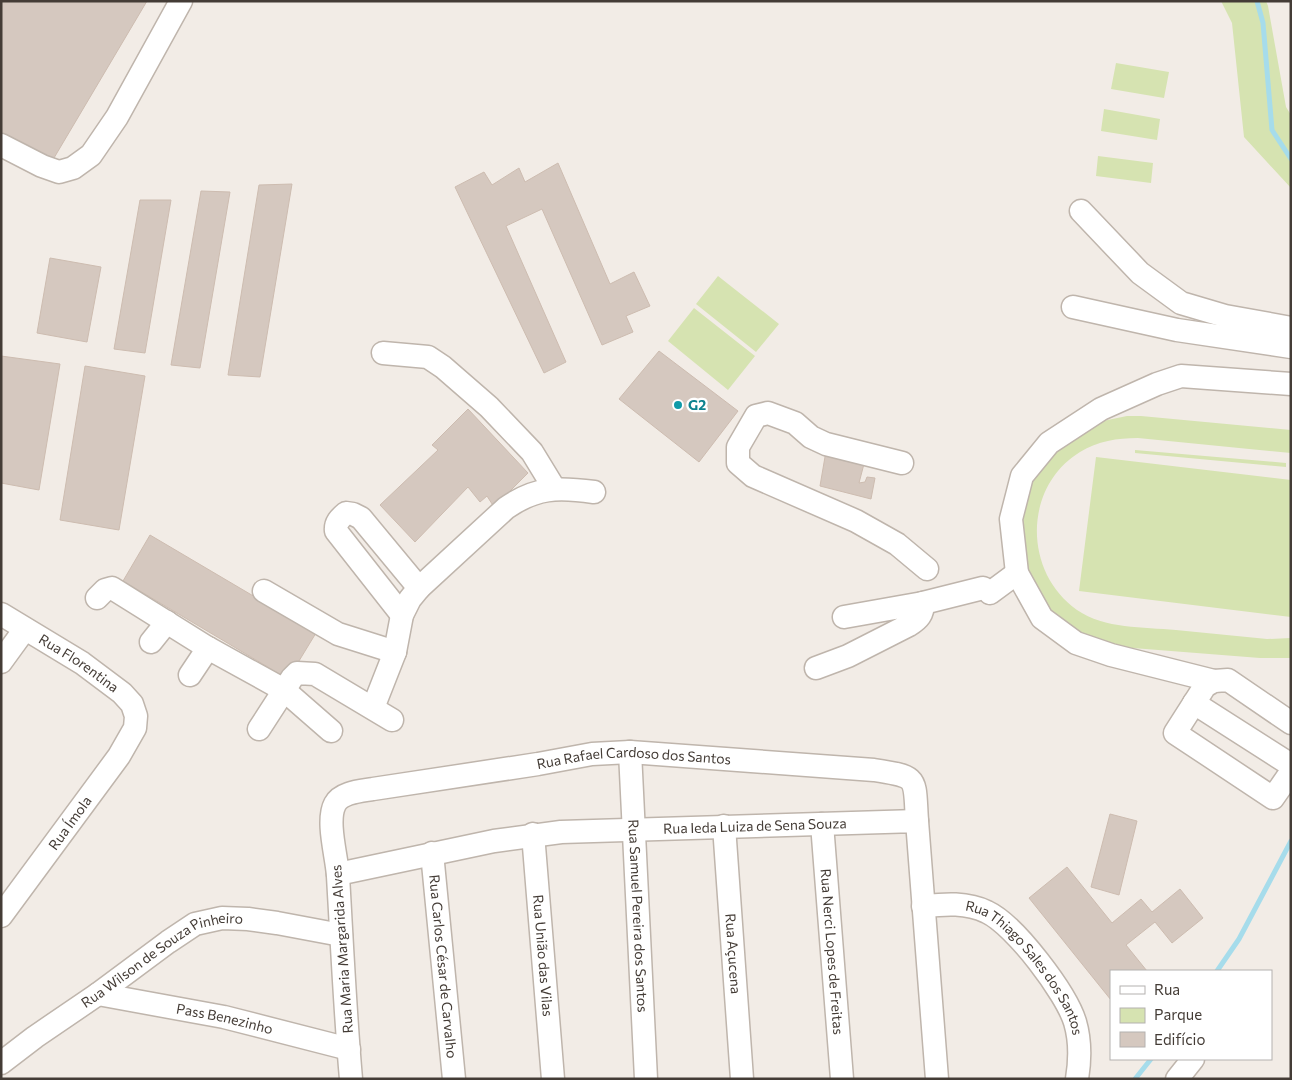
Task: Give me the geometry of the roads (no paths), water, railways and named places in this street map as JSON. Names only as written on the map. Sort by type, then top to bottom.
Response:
[{"type":"street","points":[[1,145],[58,172],[73,168],[91,155],[117,118],[181,1]]},
{"type":"street","points":[[1081,211],[1140,273],[1181,303],[1225,316],[1291,328]]},
{"type":"street","points":[[1073,308],[1177,330],[1291,347]]},
{"type":"street","points":[[383,353],[428,357],[443,367],[489,408],[532,452],[554,488]]},
{"type":"street","points":[[1291,384],[1181,376],[1157,384],[1101,409],[1049,443],[1022,476],[1011,519],[1017,572],[1042,618],[1076,643],[1111,655],[1214,681],[1228,680],[1291,723]]},
{"type":"street","points":[[902,463],[826,444],[811,438],[795,423],[768,414],[756,416],[738,447],[738,463],[753,476],[856,521],[897,544],[926,569]]},
{"type":"street","points":[[373,708],[395,652],[402,616],[410,599],[419,588],[506,508],[520,498],[554,488],[594,492]]},
{"type":"street","points":[[402,616],[336,531],[335,526],[340,518],[346,513],[362,518],[419,588]]},
{"type":"street","points":[[844,617],[986,590],[1017,572]]},
{"type":"street","points":[[97,598],[105,590],[112,588],[208,648],[284,690],[331,732]]},
{"type":"street","points":[[264,591],[338,634],[395,652]]},
{"type":"street","points":[[816,668],[848,656],[917,621],[921,615],[923,603]]},
{"type":"street","name":"Rua Florentina","points":[[1,614],[82,663],[122,693],[132,704],[136,716],[134,728]]},
{"type":"street","points":[[151,642],[167,622]]},
{"type":"street","points":[[1,662],[25,629]]},
{"type":"street","points":[[190,675],[208,648]]},
{"type":"street","points":[[259,729],[292,678],[297,674],[315,674],[392,720]]},
{"type":"street","points":[[1214,681],[1205,686],[1175,733],[1273,798],[1291,772]]},
{"type":"street","points":[[1194,703],[1291,765]]},
{"type":"street","name":"Rua Ímola","points":[[1,916],[119,756],[134,728]]},
{"type":"street","name":"Rua Rafael Cardoso dos Santos","points":[[332,819],[335,804],[339,799],[352,793],[592,754],[630,752],[874,770],[908,776],[914,784],[917,821]]},
{"type":"street","name":"Rua Samuel Pereira dos Santos","points":[[630,752],[646,1079]]},
{"type":"street","name":"Rua Maria Margarida Alves","points":[[332,819],[338,874],[352,1079]]},
{"type":"street","points":[[917,821],[937,1079]]},
{"type":"street","name":"Rua Ieda Luiza de Sena Souza","points":[[338,874],[432,853],[533,834],[634,828],[917,821]]},
{"type":"street","name":"Rua Nerci Lopes de Freitas","points":[[822,824],[842,1079]]},
{"type":"street","name":"Rua Açucena","points":[[724,826],[742,1079]]},
{"type":"street","name":"Rua União das Vilas","points":[[533,834],[553,1079]]},
{"type":"street","name":"Rua Carlos César de Carvalho","points":[[432,853],[454,1079]]},
{"type":"street","name":"Rua Thiago Sales dos Santos","points":[[924,906],[971,906],[989,913],[1027,948],[1060,992],[1075,1021],[1079,1044],[1077,1079]]},
{"type":"street","name":"Rua Wilson de Souza Pinheiro","points":[[1,1063],[195,924],[222,918],[248,919],[341,935]]},
{"type":"street","name":"Pass Benezinho","points":[[98,994],[224,1016],[349,1049]]},
{"type":"street","points":[[1177,1079],[1192,1060]]},
{"type":"waterway","points":[[1257,1],[1263,23],[1272,130],[1291,159]]},
{"type":"waterway","points":[[1218,970],[1239,939],[1291,841]]},
{"type":"waterway","points":[[1135,1079],[1150,1060]]},
{"type":"place","name":"G2","points":[[678,405]]}]
